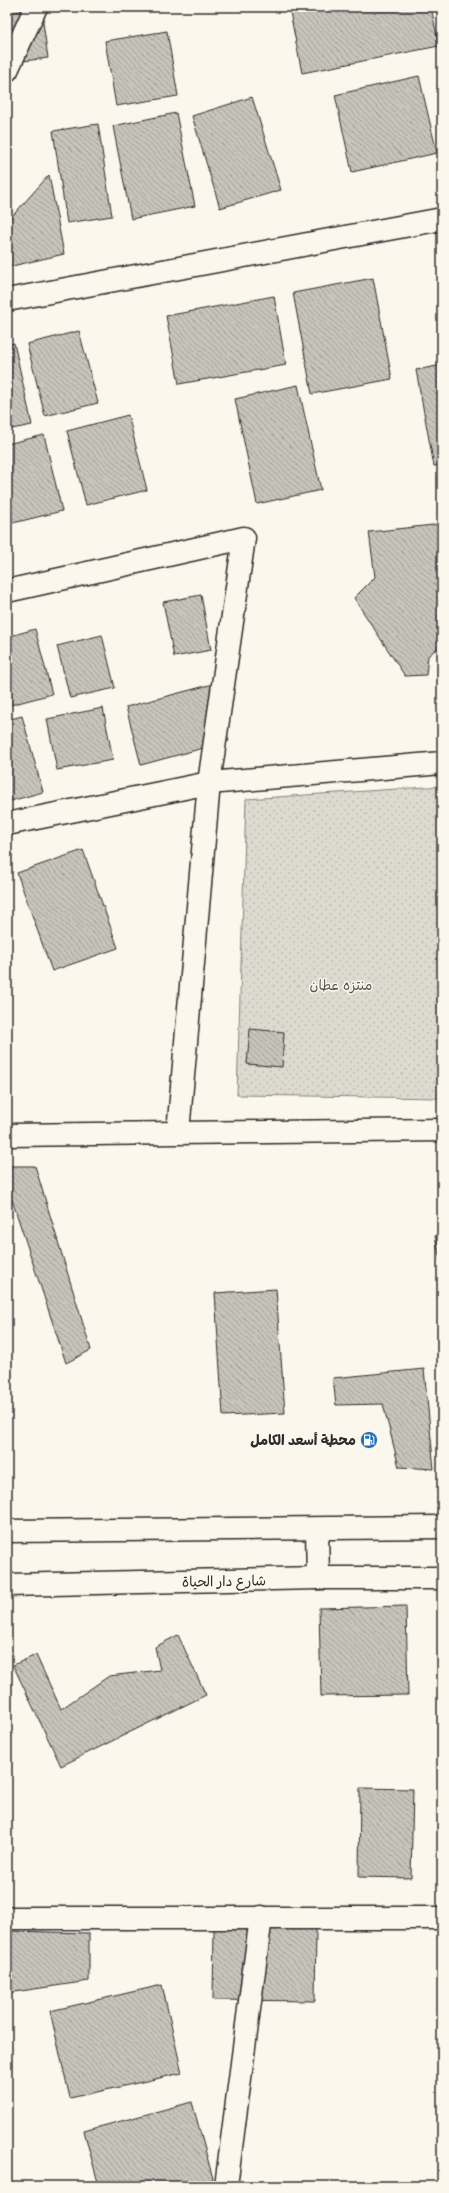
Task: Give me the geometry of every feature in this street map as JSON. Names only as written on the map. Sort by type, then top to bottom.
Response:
[{"type":"street","points":[[7,70],[36,7]]},
{"type":"street","points":[[7,300],[442,219]]},
{"type":"street","points":[[7,591],[244,538],[209,783],[178,1132]]},
{"type":"street","points":[[7,824],[209,783],[442,763]]},
{"type":"street","points":[[7,1135],[442,1130]]},
{"type":"street","points":[[7,1531],[442,1527]]},
{"type":"street","points":[[317,1528],[318,1578]]},
{"type":"street","name":"شارع دار الحياة","points":[[7,1586],[318,1578],[442,1578]]},
{"type":"street","points":[[226,2186],[261,1917]]},
{"type":"street","points":[[7,1918],[442,1918]]},
{"type":"green space","name":"منتزه عطان","points":[[442,786],[442,1098],[237,1095],[246,799]]},
{"type":"building","points":[[289,7],[431,7],[439,46],[302,73]]},
{"type":"building","points":[[41,8],[48,58],[7,63],[7,13]]},
{"type":"building","points":[[167,31],[178,96],[116,106],[105,41]]},
{"type":"building","points":[[419,76],[437,153],[352,172],[335,95]]},
{"type":"building","points":[[252,97],[281,190],[220,208],[192,116]]},
{"type":"building","points":[[176,113],[195,206],[131,219],[113,126]]},
{"type":"building","points":[[98,124],[112,216],[67,223],[53,131]]},
{"type":"building","points":[[49,175],[64,254],[8,267],[7,222]]},
{"type":"building","points":[[373,278],[392,379],[312,394],[293,293]]},
{"type":"building","points":[[274,296],[286,365],[179,384],[166,316]]},
{"type":"building","points":[[79,331],[98,403],[45,416],[27,344]]},
{"type":"building","points":[[14,343],[32,425],[7,430],[7,345]]},
{"type":"building","points":[[442,365],[442,465],[434,466],[416,370]]},
{"type":"building","points":[[298,385],[321,490],[257,504],[235,399]]},
{"type":"building","points":[[128,415],[147,490],[86,505],[67,431]]},
{"type":"building","points":[[44,435],[62,511],[13,523],[7,500],[7,444]]},
{"type":"building","points":[[442,524],[442,644],[428,656],[426,675],[405,676],[354,598],[375,577],[369,532]]},
{"type":"building","points":[[201,595],[211,650],[174,657],[163,602]]},
{"type":"building","points":[[35,629],[52,694],[7,706],[7,637]]},
{"type":"building","points":[[102,635],[115,688],[70,698],[57,646]]},
{"type":"building","points":[[213,684],[229,741],[141,765],[126,707]]},
{"type":"building","points":[[103,708],[113,760],[57,770],[47,719]]},
{"type":"building","points":[[22,716],[43,792],[7,802],[7,720]]},
{"type":"building","points":[[83,850],[118,948],[52,971],[17,873]]},
{"type":"building","points":[[250,1029],[284,1032],[282,1067],[247,1064]]},
{"type":"building","points":[[7,1166],[35,1166],[91,1350],[66,1363],[10,1194],[7,1194]]},
{"type":"building","points":[[442,1234],[442,1269],[435,1236]]},
{"type":"building","points":[[276,1289],[285,1413],[223,1416],[215,1293]]},
{"type":"building","points":[[424,1369],[434,1469],[399,1467],[383,1404],[336,1405],[333,1378]]},
{"type":"building","points":[[406,1606],[408,1695],[321,1696],[319,1608]]},
{"type":"building","points":[[178,1635],[206,1695],[61,1766],[13,1665],[36,1655],[61,1709],[109,1676],[160,1670],[155,1647]]},
{"type":"building","points":[[360,1788],[413,1789],[411,1878],[359,1877]]},
{"type":"building","points":[[214,1928],[316,1929],[315,2001],[213,2000]]},
{"type":"building","points":[[7,1931],[89,1933],[89,1981],[7,1993]]},
{"type":"building","points":[[162,1985],[182,2073],[70,2098],[50,2011]]},
{"type":"building","points":[[192,2102],[215,2186],[99,2186],[84,2131]]},
{"type":"place","name":"محطة أسعد الكامل","points":[[369,1440]]}]
